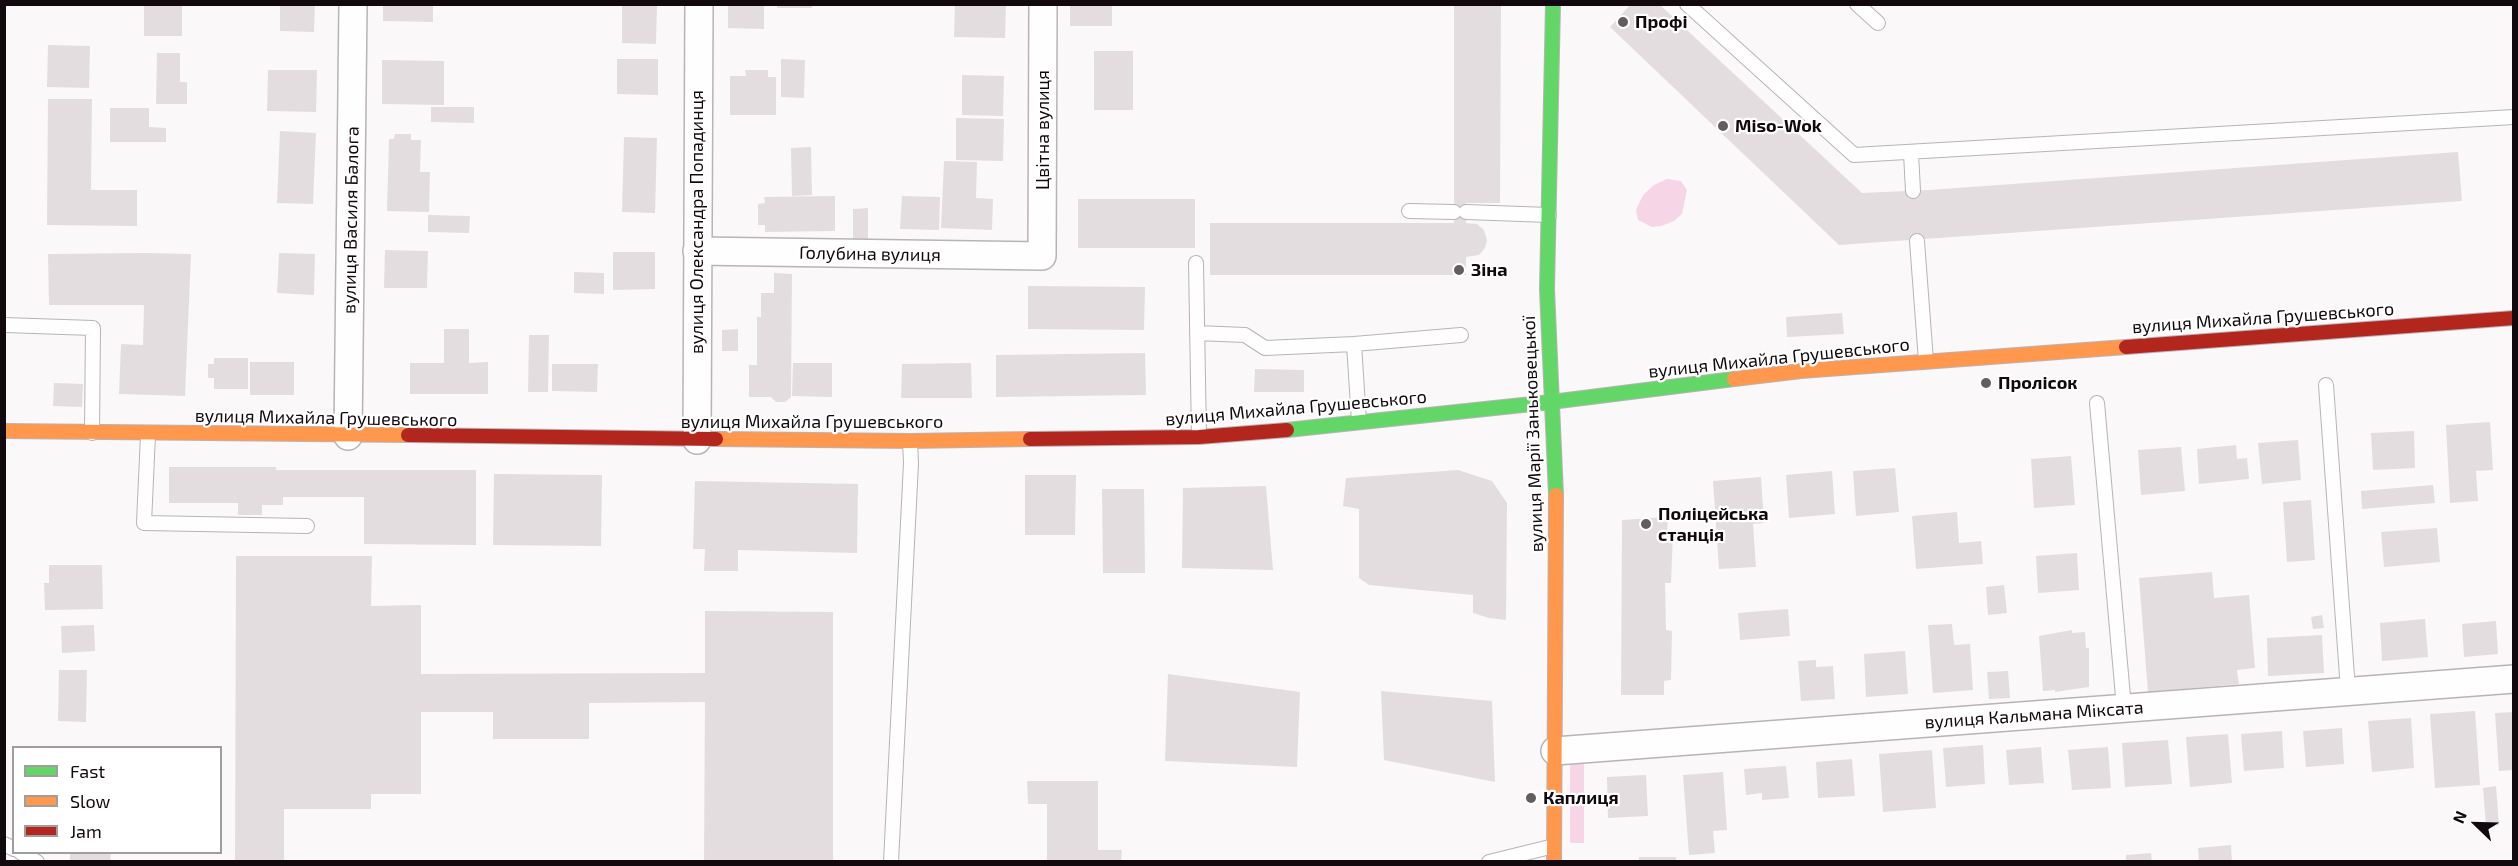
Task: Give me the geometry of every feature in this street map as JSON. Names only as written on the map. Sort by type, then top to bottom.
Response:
[{"type":"street","name":"вулиця Василя Балога","points":[[348,436],[354,4]]},
{"type":"street","name":"вулиця Олександра Попадинця","points":[[697,440],[699,4]]},
{"type":"street","name":"Цвітна вулиця","points":[[1042,256],[1043,4]]},
{"type":"street","name":"вулиця Марії Заньковецької","points":[[1553,4],[1547,289],[1556,505],[1554,861]]},
{"type":"street","name":"Голубина вулиця","points":[[697,251],[1042,256]]},
{"type":"street","name":"вулиця Михайла Грушевського","points":[[4,431],[148,435],[697,440],[910,441],[1199,437],[1359,423],[1551,402],[1801,371],[2514,318]]},
{"type":"street","name":"вулиця Кальмана Міксата","points":[[1555,751],[2514,679]]},
{"type":"lane","points":[[1687,4],[1854,155],[2514,117]]},
{"type":"lane","points":[[1857,4],[1878,23]]},
{"type":"lane","points":[[1911,153],[1913,191]]},
{"type":"lane","points":[[1409,211],[1549,215]]},
{"type":"lane","points":[[1917,241],[1926,361]]},
{"type":"lane","points":[[1196,263],[1199,437]]},
{"type":"lane","points":[[4,324],[93,328],[92,433]]},
{"type":"lane","points":[[1197,333],[1245,335],[1265,348],[1354,344],[1461,335]]},
{"type":"lane","points":[[1354,344],[1359,423]]},
{"type":"lane","points":[[2326,385],[2348,690]]},
{"type":"lane","points":[[2097,403],[2124,708]]},
{"type":"lane","points":[[148,435],[144,523],[307,526]]},
{"type":"lane","points":[[891,861],[911,463],[910,441]]},
{"type":"lane","points":[[1490,861],[1509,859],[1554,846]]},
{"type":"shaded area","points":[[1667,179],[1681,181],[1687,190],[1682,214],[1674,221],[1652,227],[1638,220],[1636,210],[1643,195],[1654,185]]},
{"type":"shaded area","points":[[1570,763],[1584,763],[1584,843],[1570,843]]},
{"type":"building","points":[[144,4],[182,4],[182,36],[144,36]]},
{"type":"building","points":[[280,4],[315,4],[314,32],[280,31]]},
{"type":"building","points":[[383,4],[433,4],[433,22],[383,21]]},
{"type":"building","points":[[622,4],[657,4],[656,44],[622,43]]},
{"type":"building","points":[[728,4],[764,4],[764,29],[728,28]]},
{"type":"building","points":[[777,4],[812,4],[812,8],[777,8]]},
{"type":"building","points":[[955,4],[1006,4],[1005,38],[954,37]]},
{"type":"building","points":[[1070,4],[1112,4],[1112,26],[1070,26]]},
{"type":"building","points":[[1454,4],[1501,4],[1500,203],[1466,203],[1466,223],[1477,224],[1484,230],[1487,240],[1485,248],[1479,255],[1466,257],[1466,275],[1210,275],[1210,223],[1454,223]]},
{"type":"building","points":[[1631,4],[1659,4],[1862,193],[2458,152],[2462,201],[1839,245],[1610,27]]},
{"type":"building","points":[[48,45],[90,46],[89,88],[47,87]]},
{"type":"building","points":[[1094,51],[1133,51],[1133,110],[1094,110]]},
{"type":"building","points":[[157,53],[180,53],[180,82],[187,82],[187,104],[156,104]]},
{"type":"building","points":[[617,59],[658,59],[658,95],[617,94]]},
{"type":"building","points":[[781,59],[805,60],[804,98],[781,97]]},
{"type":"building","points":[[382,60],[444,61],[444,105],[382,104]]},
{"type":"building","points":[[268,70],[317,70],[316,112],[267,111]]},
{"type":"building","points":[[745,70],[768,70],[768,77],[776,77],[776,115],[730,115],[730,76],[746,76]]},
{"type":"building","points":[[962,75],[1004,76],[1003,116],[962,115]]},
{"type":"building","points":[[48,99],[92,99],[91,190],[137,190],[137,226],[47,225]]},
{"type":"building","points":[[431,107],[474,107],[474,123],[431,122]]},
{"type":"building","points":[[110,108],[149,108],[149,127],[166,128],[166,142],[110,142]]},
{"type":"building","points":[[956,118],[1004,119],[1003,161],[956,160]]},
{"type":"building","points":[[280,131],[316,133],[313,204],[277,203]]},
{"type":"building","points":[[395,134],[411,134],[411,140],[421,140],[420,172],[430,172],[429,212],[387,211],[389,139],[394,139]]},
{"type":"building","points":[[624,137],[657,138],[655,213],[622,212]]},
{"type":"building","points":[[811,147],[812,195],[792,196],[791,148]]},
{"type":"building","points":[[944,161],[977,162],[976,198],[993,199],[992,230],[941,228]]},
{"type":"building","points":[[835,196],[835,231],[765,232],[765,225],[758,225],[758,204],[765,203],[764,197]]},
{"type":"building","points":[[902,196],[940,197],[939,230],[900,229]]},
{"type":"building","points":[[1078,199],[1195,199],[1195,248],[1078,248]]},
{"type":"building","points":[[868,208],[868,240],[853,239],[853,209]]},
{"type":"building","points":[[428,215],[470,216],[469,233],[428,232]]},
{"type":"building","points":[[385,250],[428,251],[427,288],[384,288]]},
{"type":"building","points":[[613,252],[655,252],[655,289],[613,290]]},
{"type":"building","points":[[279,253],[315,254],[314,295],[277,293]]},
{"type":"building","points":[[48,254],[191,254],[185,396],[119,394],[121,344],[143,345],[144,305],[49,305]]},
{"type":"building","points":[[574,272],[604,273],[604,294],[574,293]]},
{"type":"building","points":[[774,273],[792,274],[791,397],[785,402],[776,402],[771,397],[749,397],[749,365],[757,365],[757,317],[761,317],[761,293],[774,293]]},
{"type":"building","points":[[1028,286],[1145,287],[1144,330],[1028,329]]},
{"type":"building","points":[[1842,313],[1844,334],[1787,337],[1786,317]]},
{"type":"building","points":[[444,329],[469,329],[469,363],[488,362],[488,394],[410,394],[410,363],[444,363]]},
{"type":"building","points":[[738,329],[738,351],[722,351],[722,330]]},
{"type":"building","points":[[529,335],[549,335],[548,392],[528,392]]},
{"type":"building","points":[[1145,353],[1146,395],[996,397],[996,355]]},
{"type":"building","points":[[214,358],[248,358],[248,389],[214,389],[214,378],[208,378],[208,364],[214,364]]},
{"type":"building","points":[[250,362],[294,362],[294,395],[250,395]]},
{"type":"building","points":[[793,363],[832,363],[832,397],[792,396]]},
{"type":"building","points":[[971,363],[972,398],[901,398],[902,364]]},
{"type":"building","points":[[552,364],[598,364],[597,392],[552,391]]},
{"type":"building","points":[[1255,369],[1304,370],[1304,392],[1254,392]]},
{"type":"building","points":[[54,383],[83,384],[82,407],[53,406]]},
{"type":"building","points":[[2490,422],[2493,470],[2476,471],[2478,501],[2450,503],[2446,425]]},
{"type":"building","points":[[2414,431],[2415,468],[2373,470],[2371,433]]},
{"type":"building","points":[[2298,440],[2301,480],[2262,484],[2258,443]]},
{"type":"building","points":[[2236,445],[2237,459],[2247,458],[2249,479],[2199,484],[2197,449]]},
{"type":"building","points":[[2181,447],[2185,491],[2141,495],[2138,450]]},
{"type":"building","points":[[2071,456],[2075,505],[2034,508],[2031,459]]},
{"type":"building","points":[[169,467],[276,467],[276,470],[476,470],[476,545],[364,544],[364,497],[283,497],[283,505],[262,505],[262,515],[238,515],[238,503],[169,503]]},
{"type":"building","points":[[1895,468],[1899,512],[1856,516],[1853,471]]},
{"type":"building","points":[[1458,470],[1492,481],[1507,503],[1506,620],[1473,613],[1473,595],[1369,585],[1359,578],[1359,509],[1343,506],[1346,478]]},
{"type":"building","points":[[1832,471],[1835,514],[1789,518],[1786,475]]},
{"type":"building","points":[[494,474],[602,475],[601,546],[493,545]]},
{"type":"building","points":[[1025,475],[1076,475],[1075,535],[1025,535]]},
{"type":"building","points":[[1761,477],[1764,523],[1753,524],[1756,567],[1719,569],[1713,481]]},
{"type":"building","points":[[695,481],[858,484],[857,553],[738,550],[738,571],[704,571],[705,549],[693,549]]},
{"type":"building","points":[[2433,485],[2435,503],[2362,509],[2361,491]]},
{"type":"building","points":[[1266,486],[1273,570],[1182,568],[1183,488]]},
{"type":"building","points":[[1102,489],[1144,489],[1145,573],[1103,573]]},
{"type":"building","points":[[2311,500],[2315,560],[2287,562],[2283,502]]},
{"type":"building","points":[[1957,512],[1959,543],[1981,541],[1983,564],[1916,569],[1912,516]]},
{"type":"building","points":[[1668,517],[1667,532],[1673,532],[1671,583],[1665,583],[1666,630],[1672,631],[1671,680],[1664,681],[1664,695],[1621,695],[1622,520]]},
{"type":"building","points":[[2437,528],[2440,562],[2384,567],[2381,532]]},
{"type":"building","points":[[2077,553],[2079,590],[2038,593],[2036,556]]},
{"type":"building","points":[[236,556],[372,556],[371,606],[421,605],[421,674],[705,673],[705,611],[833,612],[833,862],[704,862],[705,702],[589,703],[589,739],[493,739],[493,712],[421,712],[421,794],[371,794],[371,809],[284,809],[284,862],[235,862]]},
{"type":"building","points":[[49,565],[102,565],[103,609],[45,610],[44,583],[49,583]]},
{"type":"building","points":[[2212,572],[2214,598],[2249,595],[2255,668],[2237,670],[2239,684],[2148,692],[2139,578]]},
{"type":"building","points":[[2004,585],[2007,613],[1988,615],[1986,587]]},
{"type":"building","points":[[1788,609],[1790,636],[1740,640],[1738,613]]},
{"type":"building","points":[[2322,615],[2324,628],[2313,629],[2311,617]]},
{"type":"building","points":[[2425,619],[2428,657],[2382,661],[2380,623]]},
{"type":"building","points":[[2496,621],[2498,654],[2464,657],[2462,624]]},
{"type":"building","points":[[1952,624],[1954,645],[1970,644],[1973,690],[1933,693],[1928,625]]},
{"type":"building","points":[[94,625],[95,651],[62,653],[61,626]]},
{"type":"building","points":[[2072,630],[2072,633],[2085,632],[2086,648],[2089,648],[2089,687],[2055,692],[2055,690],[2043,691],[2039,636]]},
{"type":"building","points":[[2322,635],[2324,673],[2268,676],[2267,638]]},
{"type":"building","points":[[1905,651],[1908,694],[1866,697],[1864,654]]},
{"type":"building","points":[[1816,660],[1816,667],[1833,666],[1835,699],[1801,701],[1798,661]]},
{"type":"building","points":[[59,670],[87,670],[86,722],[58,721]]},
{"type":"building","points":[[2008,671],[2010,698],[1989,699],[1987,672]]},
{"type":"building","points":[[1168,674],[1300,692],[1297,767],[1165,761]]},
{"type":"building","points":[[1381,691],[1492,701],[1495,782],[1384,760]]},
{"type":"building","points":[[2475,711],[2480,785],[2435,788],[2430,714]]},
{"type":"building","points":[[2514,712],[2514,770],[2499,771],[2495,713]]},
{"type":"building","points":[[2411,718],[2414,768],[2372,772],[2368,721]]},
{"type":"building","points":[[2342,728],[2344,764],[2306,767],[2303,731]]},
{"type":"building","points":[[2282,731],[2284,768],[2244,771],[2241,734]]},
{"type":"building","points":[[2228,734],[2232,783],[2190,787],[2186,737]]},
{"type":"building","points":[[2168,740],[2172,784],[2125,787],[2122,743]]},
{"type":"building","points":[[1983,745],[1985,784],[1946,787],[1943,748]]},
{"type":"building","points":[[2041,747],[2044,783],[2009,785],[2006,750]]},
{"type":"building","points":[[2108,747],[2111,788],[2072,790],[2068,750]]},
{"type":"building","points":[[1932,750],[1936,808],[1883,812],[1879,754]]},
{"type":"building","points":[[1852,759],[1855,796],[1818,798],[1816,762]]},
{"type":"building","points":[[1786,766],[1789,798],[1762,800],[1762,793],[1746,795],[1744,769]]},
{"type":"building","points":[[1723,772],[1727,830],[1713,831],[1715,853],[1689,855],[1683,775]]},
{"type":"building","points":[[1646,775],[1648,816],[1608,818],[1607,777]]},
{"type":"building","points":[[1027,781],[1098,781],[1098,850],[1122,850],[1121,862],[1047,862],[1047,804],[1028,804]]},
{"type":"building","points":[[2496,786],[2499,825],[2486,826],[2483,788]]},
{"type":"building","points":[[2231,845],[2232,862],[2199,862],[2198,848]]},
{"type":"building","points":[[2151,853],[2152,862],[2126,862],[2126,855]]},
{"type":"building","points":[[70,854],[111,854],[110,862],[70,862]]},
{"type":"building","points":[[1639,857],[1676,857],[1676,862],[1639,862]]},
{"type":"traffic: fast","points":[[1553,4],[1547,289],[1556,495]]},
{"type":"traffic: fast","points":[[1287,430],[1551,402],[1734,379]]},
{"type":"traffic: slow","points":[[1734,379],[1801,371],[2126,347]]},
{"type":"traffic: slow","points":[[4,431],[408,435]]},
{"type":"traffic: slow","points":[[716,439],[910,441],[1030,439]]},
{"type":"traffic: slow","points":[[1554,862],[1556,495]]},
{"type":"traffic: jam","points":[[2126,347],[2514,318]]},
{"type":"traffic: jam","points":[[1030,439],[1199,437],[1287,430]]},
{"type":"traffic: jam","points":[[408,435],[716,439]]},
{"type":"place","name":"Профі","points":[[1623,22]]},
{"type":"place","name":"Miso-Wok","points":[[1723,126]]},
{"type":"place","name":"Зіна","points":[[1459,270]]},
{"type":"place","name":"Пролісок","points":[[1986,383]]},
{"type":"place","name":"Поліцейська станція","points":[[1646,524]]},
{"type":"place","name":"Каплиця","points":[[1531,798]]}]
